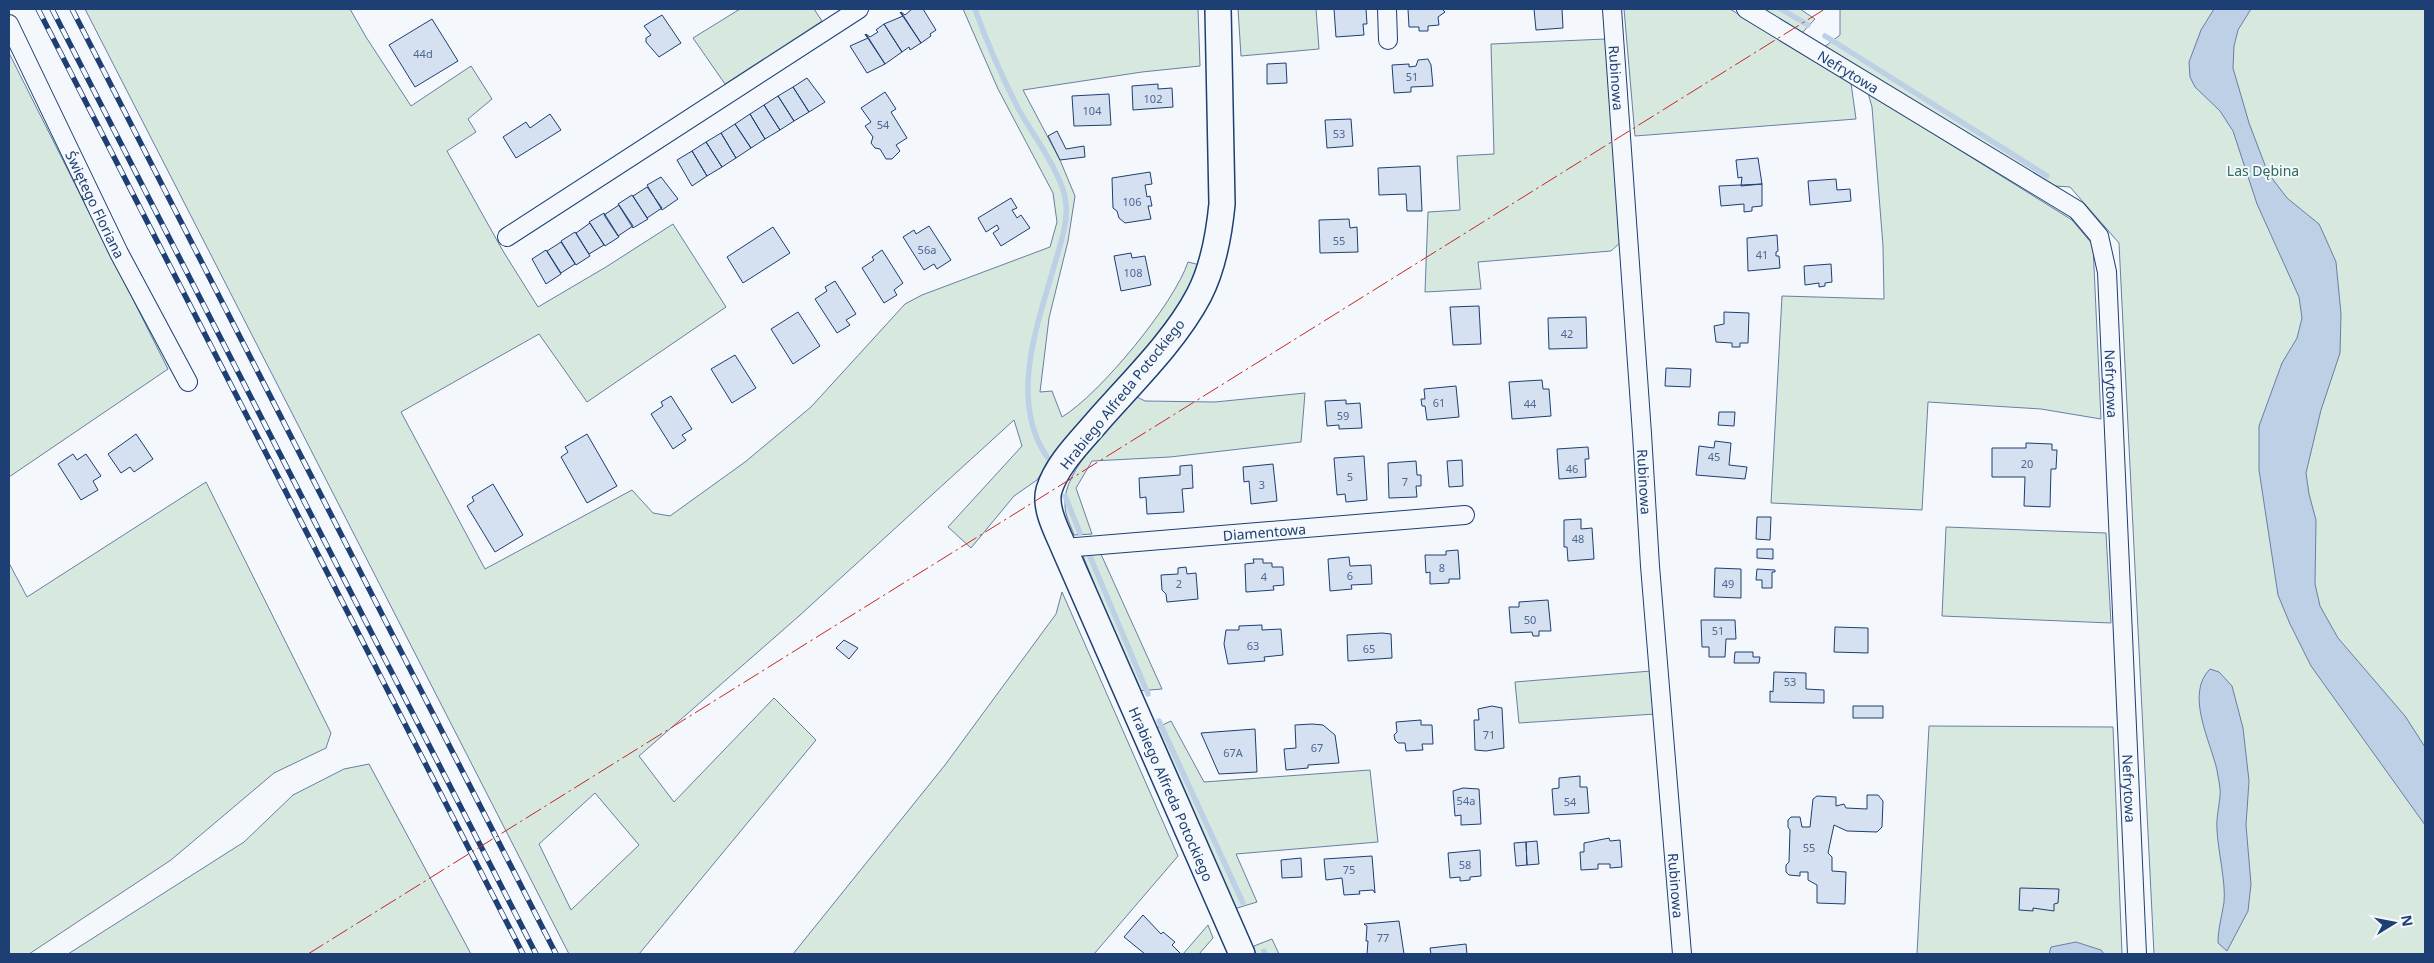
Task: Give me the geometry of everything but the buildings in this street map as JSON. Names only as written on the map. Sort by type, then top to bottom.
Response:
[{"type":"street","points":[[507,237],[859,9]]},
{"type":"street","name":"Hrabiego Alfreda Potockiego","points":[[1218,9],[1223,139],[1222,204],[1211,264],[1199,294],[1182,323],[1063,462],[1049,490],[1049,502],[1064,548],[1242,954]]},
{"type":"street","points":[[1387,9],[1388,40]]},
{"type":"street","name":"Rubinowa","points":[[1612,9],[1650,566],[1682,954]]},
{"type":"street","name":"Nefrytowa","points":[[1746,9],[2076,210],[2099,236],[2107,272],[2137,954]]},
{"type":"street","name":"Świętego Floriana","points":[[9,24],[110,236],[188,382]]},
{"type":"street","name":"Diamentowa","points":[[1064,548],[1465,515]]},
{"type":"green space","points":[[85,9],[350,9],[411,106],[471,66],[492,99],[468,119],[476,132],[447,151],[503,251],[538,307],[606,267],[673,224],[726,307],[587,402],[539,334],[401,412],[485,569],[632,490],[653,513],[670,516],[745,462],[811,407],[905,304],[922,295],[1050,247],[1057,222],[1053,193],[998,89],[963,9],[1198,9],[1200,66],[1142,72],[1023,90],[1060,160],[1075,196],[1068,241],[1049,318],[1040,392],[1052,391],[1062,417],[1078,405],[1096,389],[1134,347],[1168,301],[1188,262],[1200,265],[1187,302],[1151,346],[1058,449],[1037,480],[1014,496],[971,548],[948,527],[1022,446],[1014,420],[799,616],[639,756],[674,802],[774,698],[816,740],[639,954],[569,954]],"holes":[[[595,793],[639,845],[571,910],[539,844]]]},
{"type":"green space","points":[[740,9],[814,9],[822,21],[725,84],[693,38]]},
{"type":"green space","points":[[1238,9],[1316,9],[1319,49],[1241,56]]},
{"type":"green space","points":[[1624,9],[1730,9],[1851,83],[1856,119],[1635,136]]},
{"type":"green space","points":[[1757,9],[1800,9],[1815,19],[1802,33]]},
{"type":"green space","name":"Las Dębina","points":[[1840,9],[2425,9],[2425,954],[2154,954],[2119,243],[2070,187],[2055,186],[1823,48],[1840,35]]},
{"type":"green space","points":[[1606,39],[1621,242],[1611,251],[1478,262],[1481,289],[1425,292],[1428,212],[1460,210],[1457,156],[1494,154],[1491,44]]},
{"type":"green space","points":[[9,53],[168,369],[9,477]]},
{"type":"green space","points":[[1868,93],[2072,220],[2093,245],[2101,419],[2041,409],[1928,402],[1922,510],[1771,503],[1782,296],[1884,299],[1883,246],[1872,107]]},
{"type":"green space","points":[[1305,393],[1301,442],[1170,457],[1092,461],[1076,488],[1092,534],[1074,535],[1065,509],[1066,491],[1072,477],[1092,447],[1137,397],[1145,401],[1215,402]]},
{"type":"green space","points":[[206,482],[331,733],[326,748],[274,773],[171,860],[29,954],[9,954],[9,563],[27,597]]},
{"type":"green space","points":[[1946,527],[2106,533],[2111,623],[1942,616]]},
{"type":"green space","points":[[1098,550],[1162,689],[1137,691],[1093,592],[1096,588],[1083,556]]},
{"type":"green space","points":[[1062,592],[1178,856],[1094,954],[793,954],[945,765],[1056,614]]},
{"type":"green space","points":[[1651,671],[1655,714],[1519,723],[1515,682]]},
{"type":"green space","points":[[1171,721],[1204,782],[1370,770],[1378,842],[1236,854],[1257,902],[1234,909],[1154,729]]},
{"type":"green space","points":[[1929,726],[2113,727],[2122,954],[1917,954]]},
{"type":"green space","points":[[369,764],[471,954],[68,954],[244,842],[293,795],[344,769]]},
{"type":"green space","points":[[1208,925],[1213,938],[1199,954],[1183,954]]},
{"type":"green space","points":[[1272,939],[1279,954],[1253,954],[1254,946]]},
{"type":"water","points":[[2214,9],[2251,9],[2238,30],[2234,46],[2233,68],[2249,123],[2268,173],[2287,198],[2319,224],[2336,262],[2341,314],[2340,353],[2321,410],[2306,473],[2316,520],[2315,584],[2320,606],[2338,638],[2405,716],[2425,747],[2425,825],[2311,666],[2278,595],[2259,470],[2259,426],[2282,363],[2297,338],[2302,318],[2299,297],[2257,204],[2233,131],[2220,111],[2195,87],[2190,77],[2189,62],[2201,30]]},
{"type":"water","points":[[2210,669],[2219,672],[2232,686],[2243,728],[2249,781],[2246,825],[2251,884],[2248,911],[2227,951],[2218,943],[2224,902],[2217,826],[2220,786],[2199,704],[2203,679]]},
{"type":"water","points":[[2076,942],[2101,950],[2104,954],[2049,954],[2051,947]]},
{"type":"waterway","points":[[975,9],[1013,98],[1060,181],[1066,204],[1063,234],[1035,336],[1028,386],[1029,411],[1035,435],[1047,457]]},
{"type":"waterway","points":[[1781,9],[1808,25]]},
{"type":"waterway","points":[[1825,36],[2047,176]]},
{"type":"waterway","points":[[1065,496],[1080,533]]},
{"type":"waterway","points":[[1089,554],[1148,694]]},
{"type":"waterway","points":[[1159,721],[1243,903]]},
{"type":"railway","points":[[38,9],[523,954]]},
{"type":"railway","points":[[52,9],[536,954]]},
{"type":"railway","points":[[72,9],[556,954]]},
{"type":"power","points":[[308,954],[1825,9]]}]
